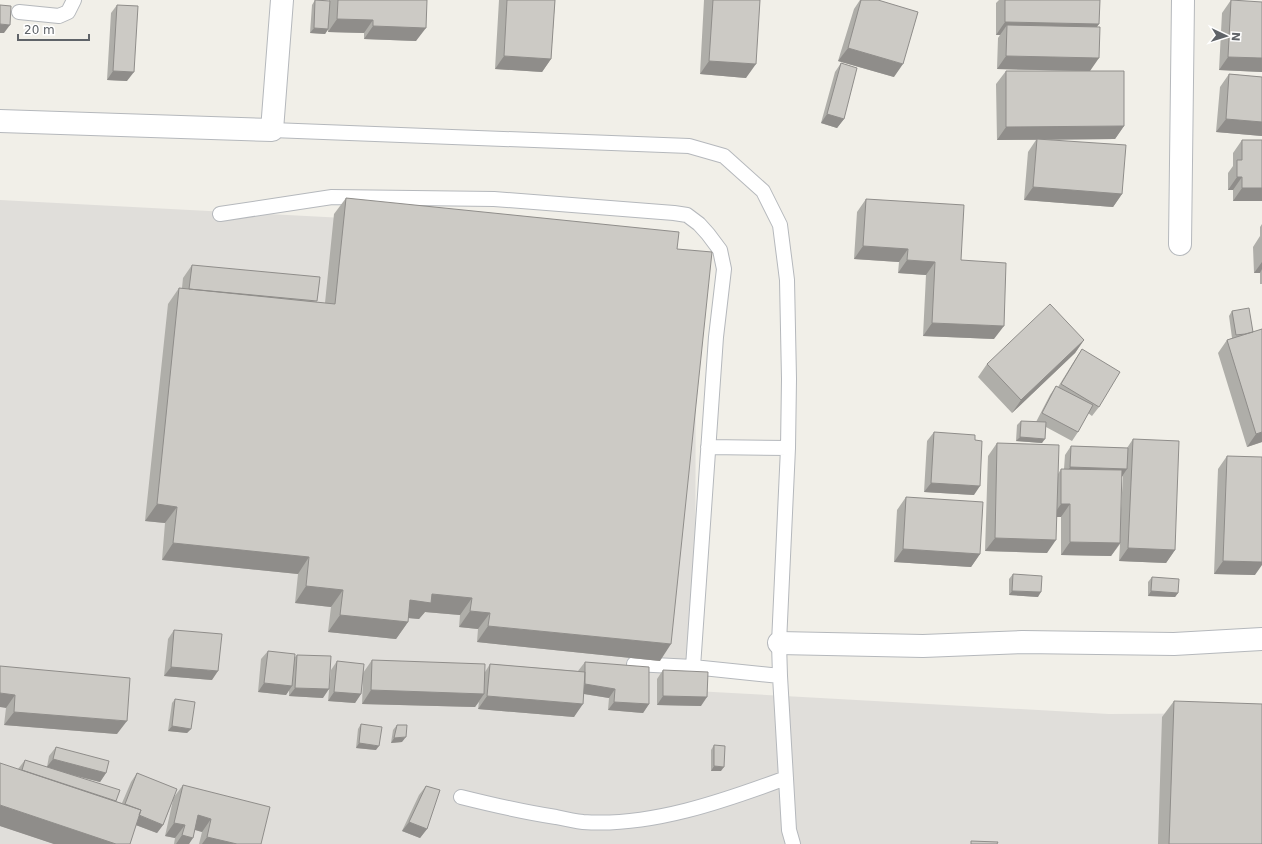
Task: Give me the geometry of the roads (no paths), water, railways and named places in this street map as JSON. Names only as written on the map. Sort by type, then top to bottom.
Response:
[{"type":"street","points":[[0,121],[272,130],[282,0]]},
{"type":"street","points":[[1180,244],[1183,0]]},
{"type":"street","points":[[779,643],[923,646],[1022,642],[1174,644],[1262,640]]},
{"type":"lane","points":[[15,7],[59,16],[68,12],[74,0]]},
{"type":"lane","points":[[272,130],[689,146],[724,156],[763,191],[780,225],[787,280],[789,379],[788,448],[779,643],[789,830],[793,844]]},
{"type":"lane","points":[[220,214],[332,197],[494,199],[686,215],[699,224],[720,250],[724,269],[716,337],[693,667]]},
{"type":"lane","points":[[708,447],[788,448]]},
{"type":"lane","points":[[634,664],[693,667],[780,676]]},
{"type":"lane","points":[[461,797],[519,812],[583,822],[630,821],[674,813],[737,796],[786,778]]}]
